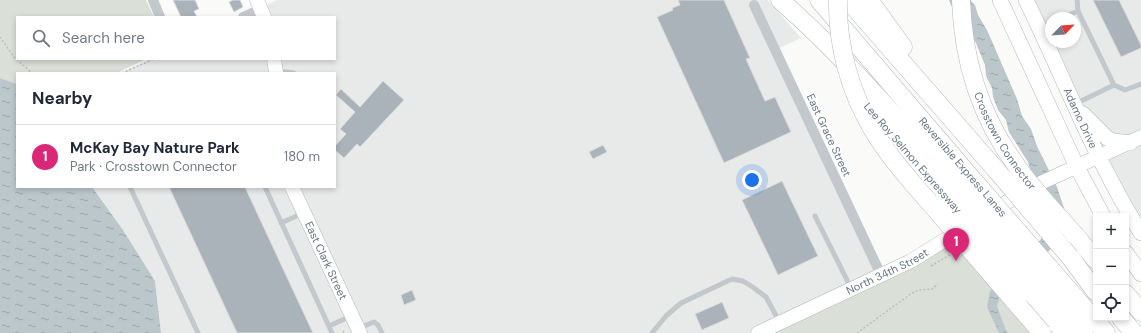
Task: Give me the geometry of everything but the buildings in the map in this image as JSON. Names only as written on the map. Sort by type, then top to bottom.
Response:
[{"type":"highway","name":"Lee Roy Selmon Expressway","points":[[778,0],[952,191],[1041,282],[1065,333]]},
{"type":"highway","name":"Reversible Express Lanes","points":[[819,0],[974,181],[1041,282],[1106,333]]},
{"type":"highway","points":[[838,0],[840,31],[848,72],[856,96],[873,131],[905,173],[1042,333]]},
{"type":"highway","points":[[848,0],[997,171],[1093,285]]},
{"type":"highway","points":[[869,0],[950,117]]},
{"type":"highway","name":"Crosstown Connector","points":[[961,0],[963,36],[969,66],[987,118],[1016,165],[1093,256]]},
{"type":"highway","points":[[1070,257],[1093,288]]},
{"type":"highway","points":[[1041,282],[1084,333]]},
{"type":"highway","points":[[1129,298],[1141,312]]},
{"type":"highway","points":[[1117,321],[1126,333]]},
{"type":"highway","points":[[1124,321],[1134,333]]},
{"type":"main road","points":[[1000,0],[1077,167],[1101,213]]},
{"type":"main road","name":"Adamo Drive","points":[[1026,0],[1045,25]]},
{"type":"main road","name":"Adamo Drive","points":[[1053,48],[1074,105],[1114,187],[1141,233]]},
{"type":"main road","points":[[1074,105],[1107,138],[1113,141],[1135,140]]},
{"type":"main road","points":[[1129,257],[1141,274]]},
{"type":"street","points":[[153,0],[160,16]]},
{"type":"street","name":"East Grace Street","points":[[754,5],[882,275]]},
{"type":"street","points":[[245,16],[261,9]]},
{"type":"street","name":"North 34th Street","points":[[758,333],[911,260],[1034,186],[1135,140]]},
{"type":"street","name":"East Clark Street","points":[[292,188],[359,331]]},
{"type":"lane","points":[[1076,0],[1078,11],[1114,85],[1125,90],[1141,84]]},
{"type":"lane","points":[[275,68],[290,72]]},
{"type":"lane","points":[[1074,105],[1114,85]]},
{"type":"lane","points":[[130,188],[198,333]]},
{"type":"lane","points":[[264,188],[332,333]]},
{"type":"lane","points":[[281,223],[304,212]]},
{"type":"lane","points":[[815,216],[851,289]]},
{"type":"lane","points":[[652,333],[666,316],[681,303],[732,280],[743,281],[766,297],[780,323]]},
{"type":"lane","points":[[328,326],[352,315]]},
{"type":"lane","points":[[359,331],[374,322],[378,324],[382,333]]},
{"type":"path","points":[[0,37],[16,59]]},
{"type":"path","points":[[17,60],[31,72]]},
{"type":"path","points":[[124,72],[152,60]]},
{"type":"path","points":[[931,266],[960,249]]},
{"type":"path","points":[[857,333],[912,293],[919,290],[932,289],[938,284]]},
{"type":"shaded area","points":[[0,0],[146,0],[154,16],[16,16],[16,60],[144,60],[119,72],[16,72],[16,84],[0,78]]},
{"type":"shaded area","points":[[277,0],[768,0],[801,38],[779,48],[881,277],[750,333],[161,333],[155,281],[123,230],[93,188],[336,188],[336,72],[122,72],[149,60],[336,60],[336,16],[244,16]]},
{"type":"shaded area","points":[[1027,0],[1141,0],[1141,136],[1101,155],[1050,48],[1081,48],[1081,12],[1045,12],[1045,38]]},
{"type":"shaded area","points":[[1141,139],[1141,221],[1102,157]]},
{"type":"shaded area","points":[[977,229],[1065,333],[749,333]]},
{"type":"water","points":[[949,0],[970,0],[975,5],[978,15],[987,30],[1017,99],[1022,116],[1031,129],[1037,146],[1057,187],[1067,217],[1062,237],[1048,252],[1001,293],[997,306],[1008,333],[999,333],[987,307],[990,291],[1037,244],[1047,231],[1028,162],[1009,132],[1006,120],[998,110],[993,97],[992,88],[986,76],[985,65],[976,43],[964,24],[955,15]]},
{"type":"water","points":[[0,78],[16,84],[16,188],[93,188],[123,230],[155,281],[161,333],[0,333]]},
{"type":"place","name":"McKay Bay Nature Park","points":[[956,261]]}]
